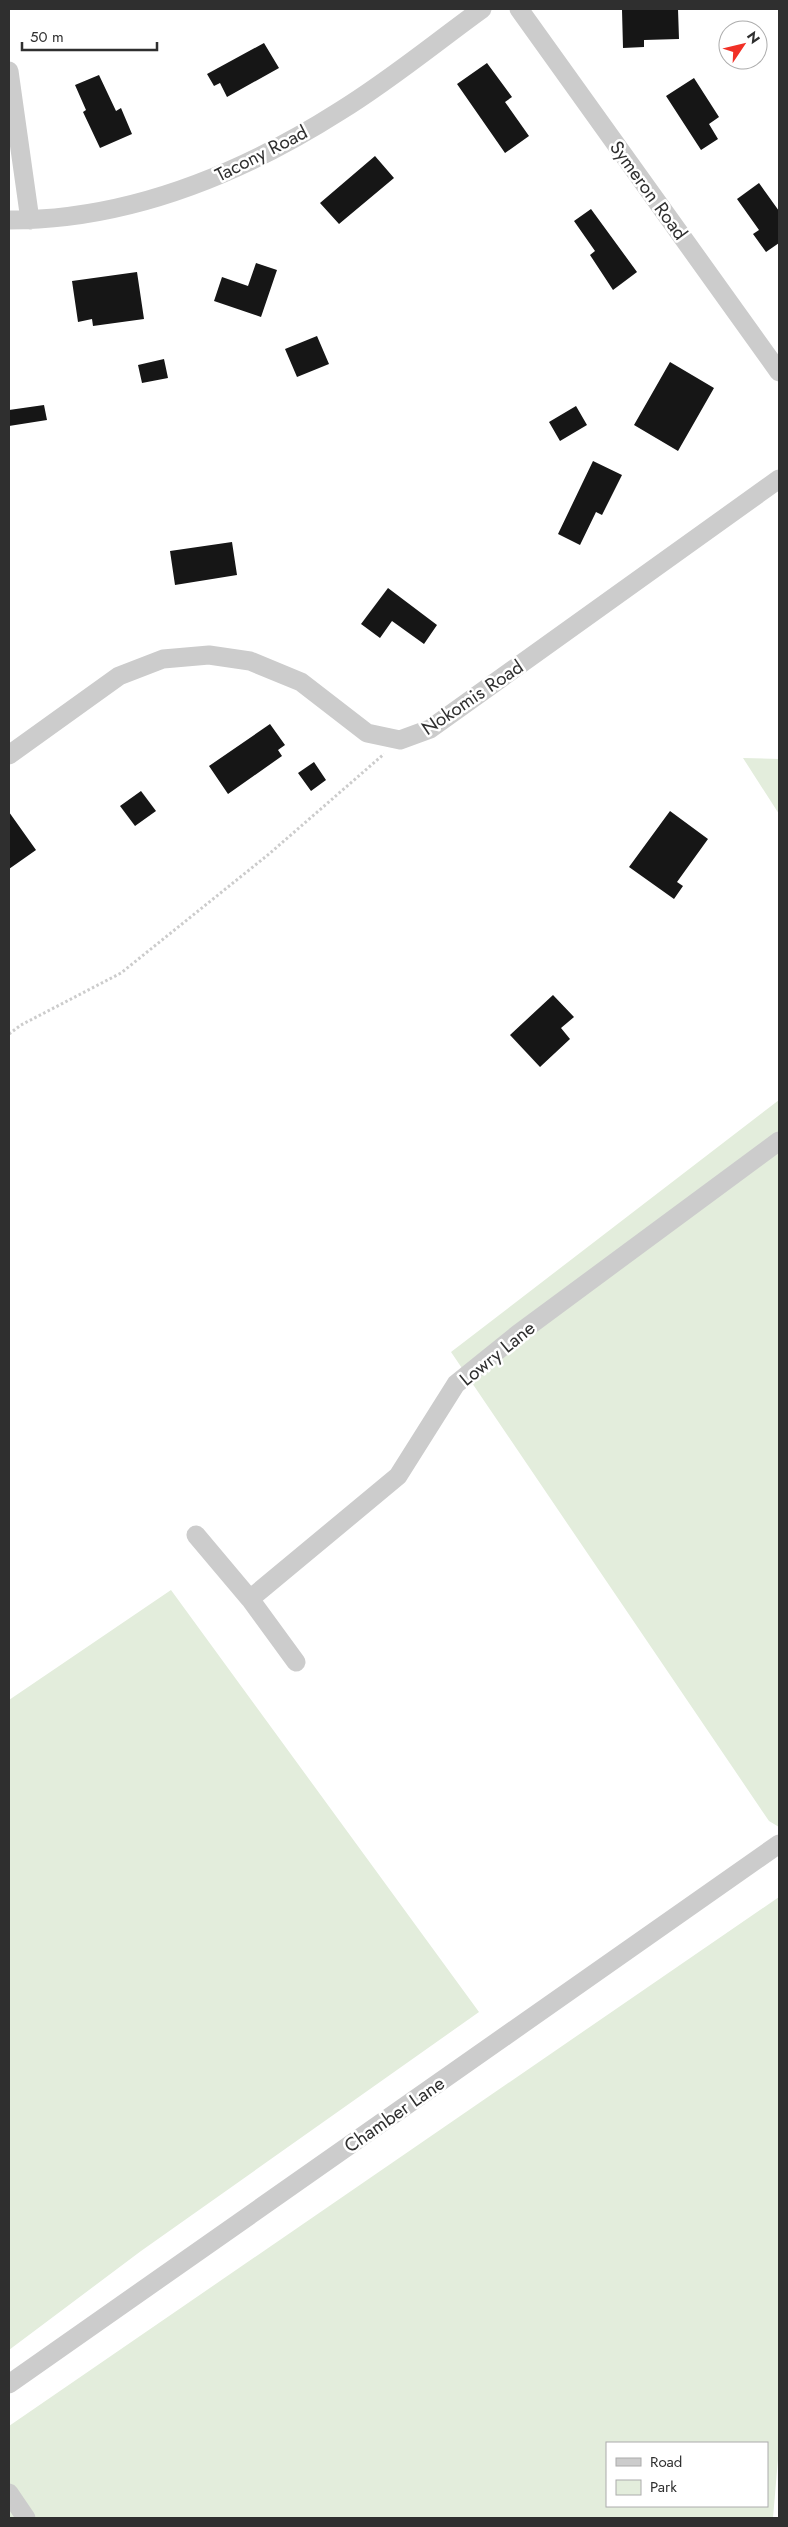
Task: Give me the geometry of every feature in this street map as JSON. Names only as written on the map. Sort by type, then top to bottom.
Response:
[{"type":"street","name":"Tacony Road","points":[[9,220],[30,220],[120,208],[194,186],[274,151],[342,111],[482,9]]},
{"type":"street","name":"Symeron Road","points":[[519,9],[777,362]]},
{"type":"street","points":[[9,71],[30,220]]},
{"type":"street","name":"Nokomis Road","points":[[9,755],[119,676],[163,659],[209,655],[250,660],[301,682],[367,733],[400,740],[430,729],[779,479]]},
{"type":"street","name":"Lowry Lane","points":[[250,1599],[398,1476],[456,1384],[518,1334],[779,1141]]},
{"type":"street","points":[[196,1535],[250,1599],[296,1662]]},
{"type":"street","name":"Chamber Lane","points":[[9,2384],[779,1844]]},
{"type":"street","points":[[9,2493],[26,2518]]},
{"type":"path","points":[[9,1034],[21,1025],[121,973],[269,854],[400,740]]},
{"type":"green space","points":[[743,758],[779,759],[779,814]]},
{"type":"green space","points":[[779,1100],[779,1827],[769,1821],[451,1352]]},
{"type":"green space","points":[[171,1590],[479,2012],[141,2251],[9,2350],[9,1700]]},
{"type":"green space","points":[[779,1897],[779,2447],[773,2518],[9,2518],[9,2426]]},
{"type":"building","points":[[678,9],[679,39],[644,40],[644,47],[623,48],[622,10]]},
{"type":"building","points":[[264,43],[279,68],[227,97],[220,83],[214,86],[207,74]]},
{"type":"building","points":[[487,63],[512,97],[505,102],[529,136],[505,153],[457,84]]},
{"type":"building","points":[[99,75],[116,111],[121,108],[132,134],[100,148],[83,112],[86,110],[75,85]]},
{"type":"building","points":[[694,78],[719,117],[709,124],[718,139],[701,150],[666,96]]},
{"type":"building","points":[[375,156],[394,178],[339,224],[320,203]]},
{"type":"building","points":[[759,183],[779,211],[779,243],[766,252],[753,234],[759,230],[737,199]]},
{"type":"building","points":[[591,209],[637,272],[613,290],[590,255],[595,251],[574,221]]},
{"type":"building","points":[[256,263],[277,270],[261,317],[214,301],[222,277],[248,286]]},
{"type":"building","points":[[137,272],[144,319],[93,326],[92,319],[78,322],[72,281]]},
{"type":"building","points":[[317,336],[329,364],[297,377],[285,349]]},
{"type":"building","points":[[164,359],[168,378],[142,383],[138,365]]},
{"type":"building","points":[[670,362],[714,388],[678,451],[634,425]]},
{"type":"building","points":[[44,405],[47,420],[9,426],[9,410]]},
{"type":"building","points":[[576,406],[587,425],[560,441],[549,422]]},
{"type":"building","points":[[593,461],[622,475],[602,515],[596,512],[580,545],[558,534]]},
{"type":"building","points":[[232,542],[237,575],[175,585],[170,551]]},
{"type":"building","points":[[388,588],[437,625],[424,644],[392,621],[380,638],[361,624]]},
{"type":"building","points":[[270,724],[285,745],[278,750],[282,756],[228,794],[209,766]]},
{"type":"building","points":[[314,762],[326,780],[311,791],[298,773]]},
{"type":"building","points":[[141,791],[156,811],[135,826],[120,806]]},
{"type":"building","points":[[670,811],[708,839],[677,882],[683,886],[674,899],[629,867]]},
{"type":"building","points":[[9,812],[36,850],[9,869]]},
{"type":"building","points":[[553,995],[574,1017],[561,1028],[570,1039],[540,1067],[510,1035]]}]
